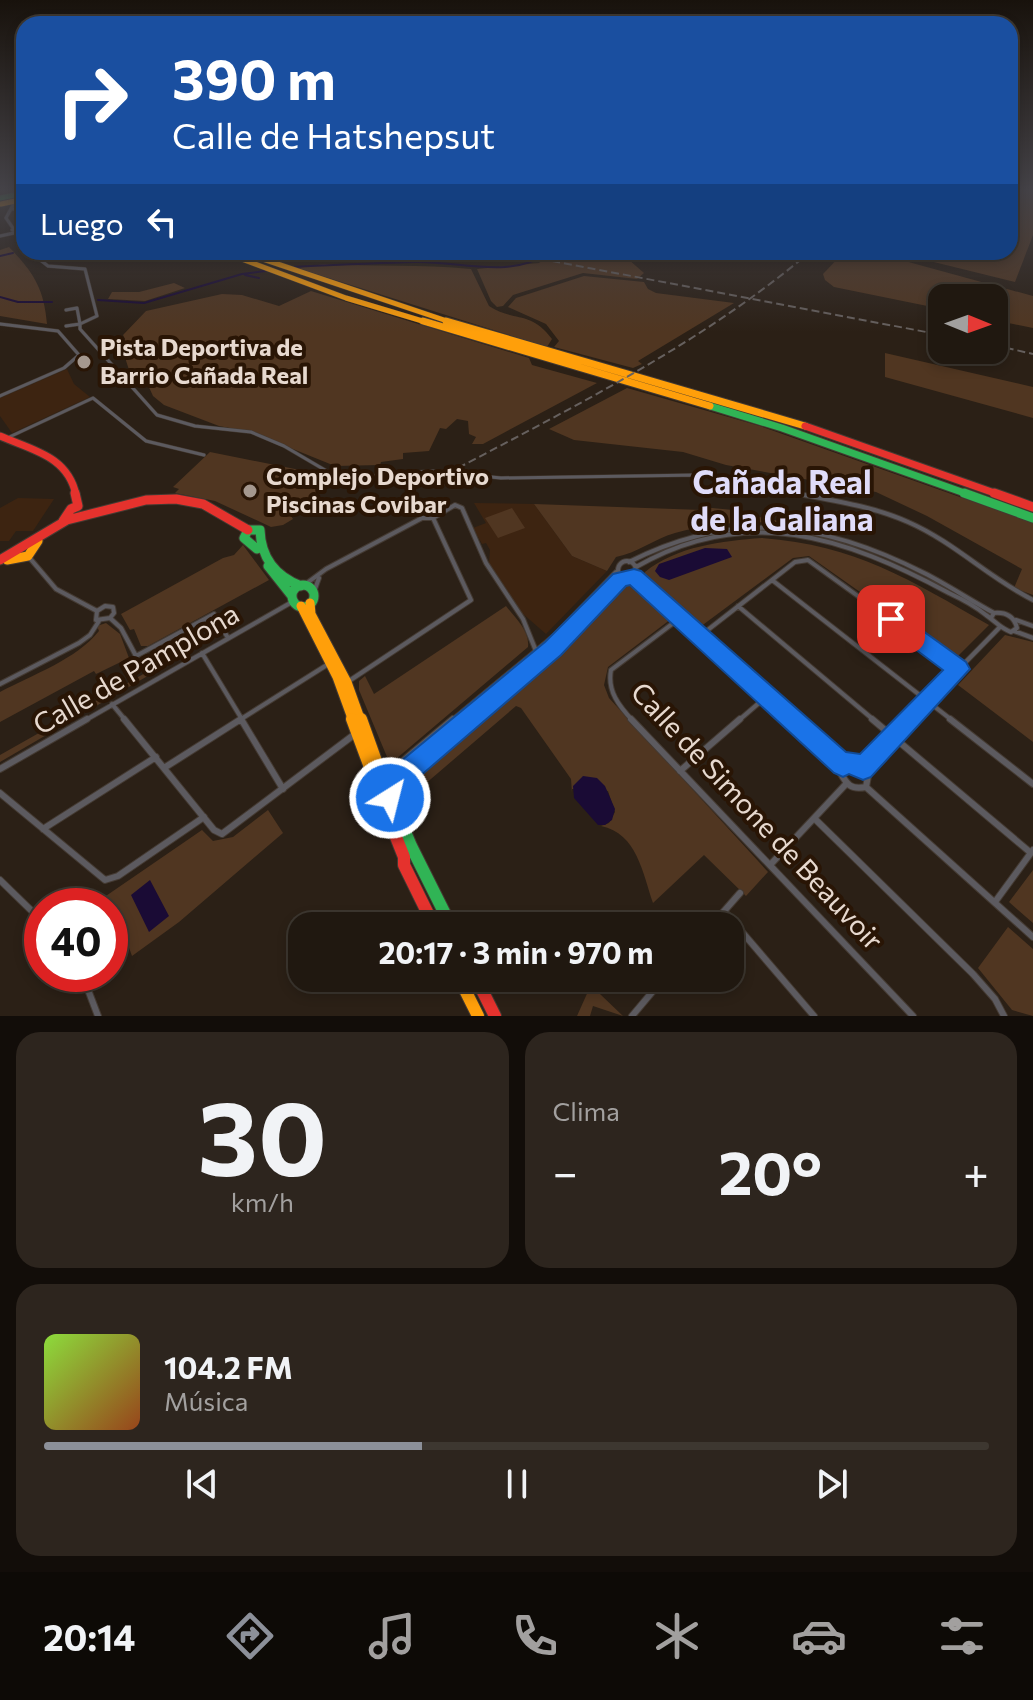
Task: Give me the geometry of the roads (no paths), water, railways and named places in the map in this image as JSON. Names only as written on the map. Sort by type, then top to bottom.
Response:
[{"type":"main road","points":[[257,260],[282,276],[441,328],[782,428],[1033,518]]},
{"type":"main road","points":[[263,260],[411,311],[787,420],[1033,507]]},
{"type":"main road","points":[[3,437],[14,445],[60,460],[76,483],[77,512]]},
{"type":"main road","points":[[0,562],[25,552],[77,512],[146,500],[189,501],[214,508],[248,530],[260,530],[254,539]]},
{"type":"main road","points":[[254,539],[278,574],[288,583],[315,589],[316,596],[306,605]]},
{"type":"main road","points":[[254,539],[291,598],[306,605],[312,615],[347,682],[380,776]]},
{"type":"main road","points":[[291,598],[302,586]]},
{"type":"main road","points":[[306,605],[357,733],[444,912]]},
{"type":"main road","points":[[380,776],[370,788],[374,795],[387,791]]},
{"type":"main road","points":[[387,791],[404,865],[427,912]]},
{"type":"main road","points":[[466,992],[478,1016]]},
{"type":"main road","points":[[483,992],[495,1016]]},
{"type":"street","points":[[37,260],[57,269],[85,269],[97,316],[66,326]]},
{"type":"street","points":[[66,310],[77,308],[80,329],[157,415],[195,426],[251,432],[284,446],[330,473],[358,477],[443,471],[501,478],[698,475],[867,508],[922,528],[1001,584],[1033,600]]},
{"type":"street","points":[[0,324],[58,331],[79,355],[66,367],[0,396]]},
{"type":"street","points":[[3,437],[93,398],[146,441],[204,455]]},
{"type":"street","points":[[443,471],[446,484]]},
{"type":"street","points":[[302,586],[415,520],[433,518],[455,505],[462,508],[483,558],[530,629],[536,651]]},
{"type":"street","points":[[347,682],[471,600],[433,518]]},
{"type":"street","points":[[380,776],[536,651],[616,572],[618,564],[629,562],[661,544],[699,532],[761,525],[804,530],[869,547],[915,568],[993,615],[999,628]]},
{"type":"street","points":[[636,567],[675,547],[717,535],[763,532],[795,534],[867,552],[913,572],[993,615],[1005,613],[1014,620],[1033,626]]},
{"type":"street","points":[[25,552],[56,589],[97,611]]},
{"type":"street","points":[[629,562],[636,567]]},
{"type":"street","points":[[700,636],[795,562],[815,563],[959,669]]},
{"type":"street","points":[[634,577],[636,567]]},
{"type":"street","points":[[616,572],[623,578]]},
{"type":"street","points":[[315,589],[319,575]]},
{"type":"street","points":[[387,791],[553,648],[623,578],[634,577],[843,765]]},
{"type":"street","points":[[772,580],[1033,784]]},
{"type":"street","name":"Calle de Pamplona","points":[[1,770],[291,598]]},
{"type":"street","points":[[0,684],[79,643],[90,635],[99,621],[110,618],[114,613],[113,607],[105,606],[97,611],[95,618],[99,621]]},
{"type":"street","points":[[738,606],[1032,851],[995,902]]},
{"type":"street","points":[[110,618],[121,628],[136,656],[214,614],[228,638]]},
{"type":"street","name":"Calle de Simone de Beauvoir","points":[[680,618],[616,665],[609,674],[608,682],[621,708],[913,1016]]},
{"type":"street","points":[[1014,620],[1017,626],[1014,631]]},
{"type":"street","points":[[863,768],[999,628]]},
{"type":"street","points":[[999,628],[1033,638]]},
{"type":"street","points":[[202,653],[283,789]]},
{"type":"street","points":[[164,768],[330,663]]},
{"type":"street","points":[[680,771],[767,697]]},
{"type":"street","points":[[112,704],[204,817],[222,834],[357,733]]},
{"type":"street","points":[[43,829],[156,757]]},
{"type":"street","points":[[843,765],[850,762],[863,768],[868,776],[866,787]]},
{"type":"street","points":[[843,765],[841,776],[846,784],[855,789],[866,787]]},
{"type":"street","points":[[771,864],[846,784]]},
{"type":"street","points":[[866,787],[1033,937]]},
{"type":"street","points":[[0,793],[105,880],[118,876],[204,817]]},
{"type":"street","points":[[815,819],[980,981],[1004,1016]]},
{"type":"street","points":[[0,880],[24,903]]},
{"type":"street","points":[[740,893],[724,911],[814,1016]]},
{"type":"street","points":[[89,992],[98,1016]]},
{"type":"street","points":[[632,1016],[652,992]]},
{"type":"waterway","points":[[0,256],[13,253]]},
{"type":"waterway","points":[[291,267],[416,262],[502,267],[534,260]]},
{"type":"waterway","points":[[98,300],[144,303],[242,274],[265,271]]},
{"type":"waterway","points":[[245,275],[259,278]]},
{"type":"waterway","points":[[0,297],[18,302],[52,302]]},
{"type":"railway","points":[[547,260],[749,298]]},
{"type":"railway","points":[[749,298],[800,260]]},
{"type":"railway","points":[[458,468],[640,369],[749,298]]},
{"type":"railway","points":[[749,298],[928,332]]},
{"type":"railway","points":[[1008,348],[1033,354]]},
{"type":"place","name":"Pista Deportiva de Barrio Cañada Real","points":[[84,362]]},
{"type":"place","name":"Complejo Deportivo Piscinas Covibar","points":[[250,491]]},
{"type":"district","name":"Cañada Real de la Galiana","points":[[782,502]]}]
